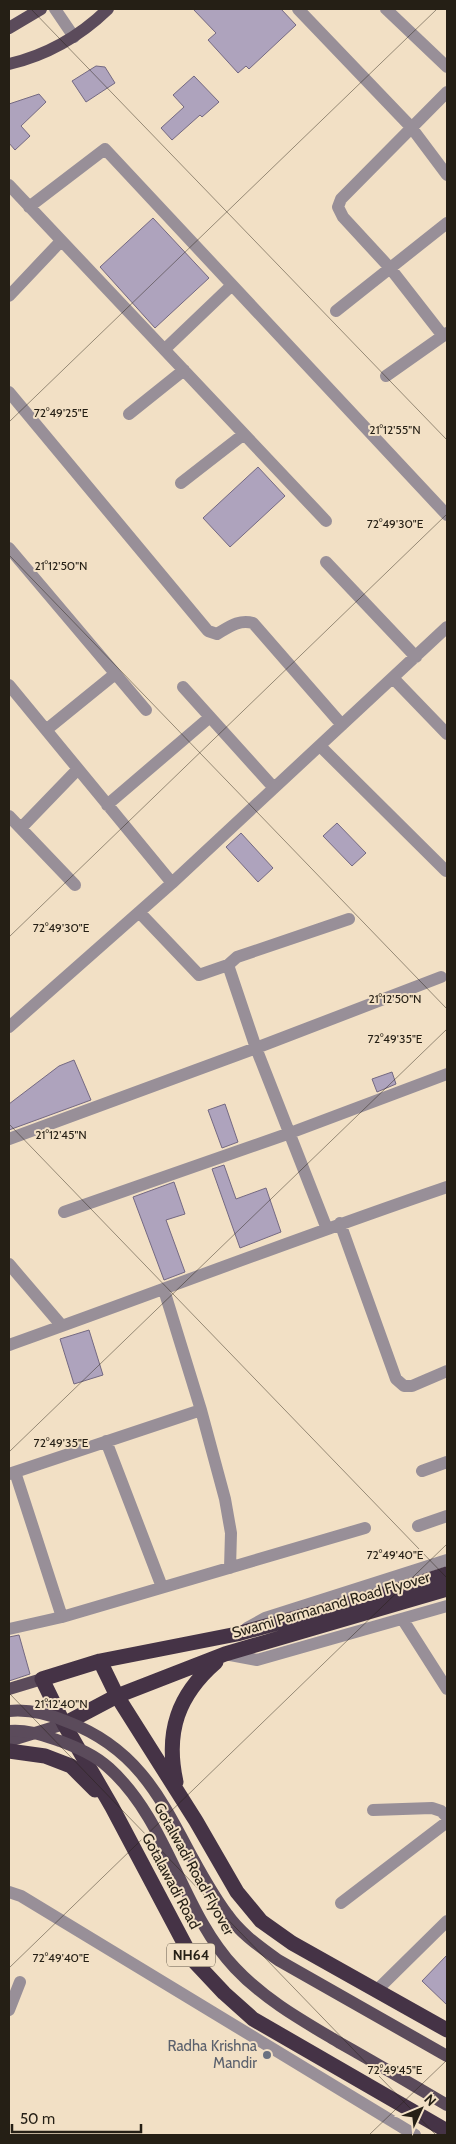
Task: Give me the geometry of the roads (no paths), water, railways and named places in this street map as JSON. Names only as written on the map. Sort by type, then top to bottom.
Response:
[{"type":"highway","name":"Swami Parmanand Road Flyover","points":[[42,1679],[100,1661],[237,1634],[398,1590],[447,1574]]},
{"type":"highway","name":"Swami Parmanand Road Flyover","points":[[64,1724],[117,1696],[224,1654],[447,1589]]},
{"type":"highway","points":[[224,1654],[202,1674],[188,1692],[178,1710],[171,1759],[177,1786],[237,1892],[261,1921],[292,1943],[447,2030]]},
{"type":"highway","points":[[100,1661],[117,1696],[196,1821]]},
{"type":"highway","name":"Gotalawadi Road","points":[[42,1679],[64,1724],[112,1807],[193,1960],[224,1993],[253,2019],[447,2131]]},
{"type":"highway","points":[[9,1751],[45,1756],[72,1766],[112,1807]]},
{"type":"main road","points":[[9,28],[41,9]]},
{"type":"main road","points":[[9,64],[54,48],[87,29],[108,9]]},
{"type":"main road","points":[[9,1689],[42,1679]]},
{"type":"main road","name":"Gotalwadi Road Flyover","points":[[9,1711],[20,1710],[52,1715],[88,1729],[121,1751],[145,1776],[166,1808],[209,1888],[228,1916],[251,1941],[278,1960],[447,2056]]},
{"type":"main road","points":[[9,1740],[64,1724]]},
{"type":"main road","name":"Gotalwadi Road Flyover","points":[[9,1731],[45,1736],[83,1750],[109,1768],[132,1791],[214,1943],[236,1969],[290,2014],[447,2105]]},
{"type":"street","points":[[55,9],[74,36]]},
{"type":"street","points":[[298,9],[411,127],[447,175]]},
{"type":"street","points":[[386,9],[447,67]]},
{"type":"street","points":[[386,376],[445,335],[390,268],[343,216],[338,207],[341,199],[447,92]]},
{"type":"street","points":[[29,207],[104,149],[447,515]]},
{"type":"street","points":[[9,185],[326,521]]},
{"type":"street","points":[[336,311],[447,223]]},
{"type":"street","points":[[9,296],[61,240]]},
{"type":"street","points":[[165,349],[232,285]]},
{"type":"street","points":[[129,414],[184,370]]},
{"type":"street","points":[[9,392],[208,631],[217,634],[237,622],[245,620],[253,623],[342,725]]},
{"type":"street","points":[[181,483],[244,434]]},
{"type":"street","points":[[9,548],[146,710]]},
{"type":"street","points":[[326,562],[416,657]]},
{"type":"street","points":[[9,1027],[172,883],[447,627]]},
{"type":"street","points":[[46,730],[115,674]]},
{"type":"street","points":[[393,678],[447,734]]},
{"type":"street","points":[[9,685],[172,883]]},
{"type":"street","points":[[183,687],[274,788]]},
{"type":"street","points":[[107,805],[210,717]]},
{"type":"street","points":[[320,746],[446,871]]},
{"type":"street","points":[[20,828],[78,769]]},
{"type":"street","points":[[9,816],[75,885]]},
{"type":"street","points":[[139,912],[199,975],[228,965],[237,957],[349,919]]},
{"type":"street","points":[[228,965],[256,1048],[327,1229]]},
{"type":"street","points":[[9,1139],[256,1048],[441,977]]},
{"type":"street","points":[[64,1212],[447,1074]]},
{"type":"street","points":[[9,1345],[164,1290],[340,1223],[447,1188]]},
{"type":"street","points":[[340,1223],[396,1379],[404,1386],[412,1386],[447,1371]]},
{"type":"street","points":[[9,1264],[62,1326]]},
{"type":"street","points":[[164,1290],[201,1410],[225,1499],[230,1533],[230,1568]]},
{"type":"street","points":[[62,1616],[12,1473],[201,1410]]},
{"type":"street","points":[[106,1442],[162,1587]]},
{"type":"street","points":[[422,1471],[447,1462]]},
{"type":"street","points":[[418,1526],[447,1516]]},
{"type":"street","points":[[9,1629],[62,1616],[365,1528]]},
{"type":"street","points":[[237,1634],[264,1618],[447,1560]]},
{"type":"street","points":[[224,1654],[257,1660],[447,1606]]},
{"type":"street","points":[[403,1620],[447,1688]]},
{"type":"street","points":[[373,1810],[432,1808],[441,1811],[447,1817]]},
{"type":"street","points":[[341,1902],[447,1822]]},
{"type":"street","points":[[9,1892],[21,1896],[415,2135]]},
{"type":"street","points":[[377,1990],[447,1921]]},
{"type":"street","points":[[9,2010],[20,1982]]},
{"type":"place","name":"Radha Krishna Mandir","points":[[267,2055]]}]
